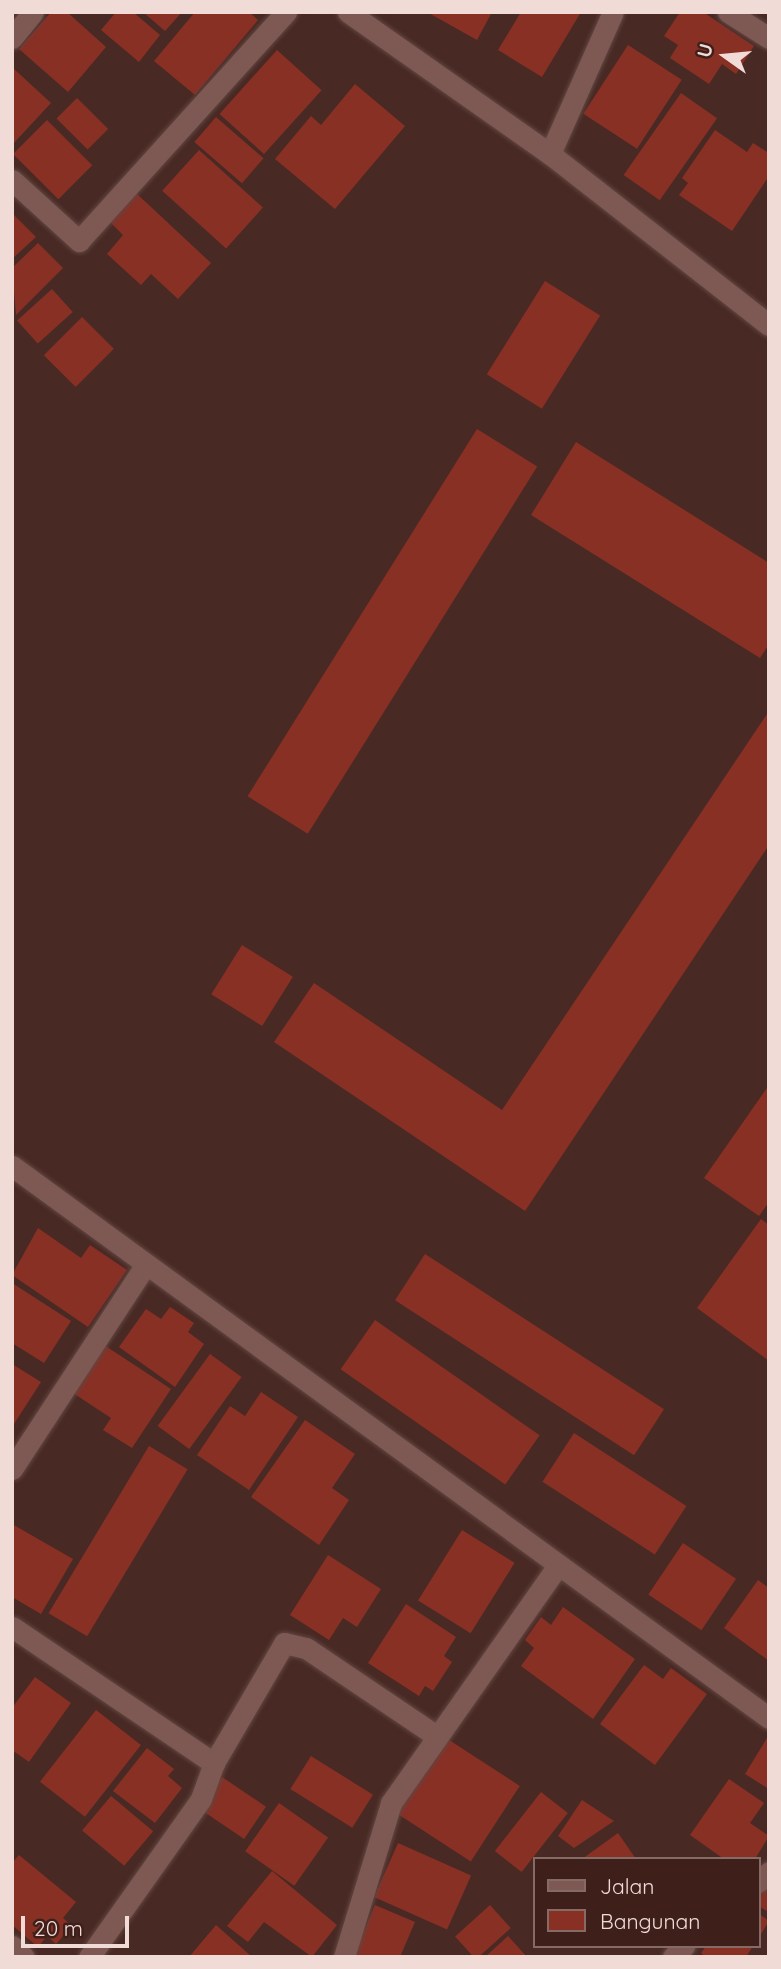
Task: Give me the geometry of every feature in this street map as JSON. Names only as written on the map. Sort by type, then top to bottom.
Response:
[{"type":"street","points":[[12,38],[33,12]]},
{"type":"street","points":[[12,180],[79,241],[286,12]]},
{"type":"street","points":[[348,12],[550,154],[769,325]]},
{"type":"street","points":[[550,154],[614,12]]},
{"type":"street","points":[[728,12],[769,38]]},
{"type":"street","points":[[12,1166],[145,1267],[556,1567],[769,1718]]},
{"type":"street","points":[[12,1469],[145,1267]]},
{"type":"street","points":[[344,1957],[391,1802],[435,1735],[556,1567]]},
{"type":"street","points":[[12,1627],[214,1763]]},
{"type":"street","points":[[89,1957],[201,1799],[214,1763],[284,1643],[306,1648],[435,1735]]},
{"type":"street","points":[[12,1946],[24,1957]]},
{"type":"building","points":[[51,12],[67,12],[106,47],[68,92],[19,49]]},
{"type":"building","points":[[116,12],[133,12],[160,35],[139,62],[101,30]]},
{"type":"building","points":[[143,12],[182,12],[165,31]]},
{"type":"building","points":[[195,12],[249,12],[258,20],[195,95],[154,61]]},
{"type":"building","points":[[427,12],[492,12],[477,40]]},
{"type":"building","points":[[521,12],[581,12],[542,77],[498,50]]},
{"type":"building","points":[[680,12],[703,12],[754,46],[736,74],[722,64],[709,84],[670,58],[678,45],[664,36]]},
{"type":"building","points":[[628,45],[682,80],[637,149],[583,114]]},
{"type":"building","points":[[277,50],[322,90],[264,154],[219,114]]},
{"type":"building","points":[[12,67],[51,103],[12,145]]},
{"type":"building","points":[[355,84],[405,126],[335,209],[275,159],[311,116],[321,125]]},
{"type":"building","points":[[681,93],[717,118],[660,200],[624,175]]},
{"type":"building","points":[[77,98],[108,129],[88,150],[56,119]]},
{"type":"building","points":[[216,117],[264,158],[242,183],[194,142]]},
{"type":"building","points":[[47,120],[92,165],[58,199],[13,154]]},
{"type":"building","points":[[715,130],[747,152],[753,143],[769,153],[769,176],[732,231],[679,195],[688,183],[682,178]]},
{"type":"building","points":[[199,150],[263,208],[226,248],[162,191]]},
{"type":"building","points":[[136,193],[211,263],[178,299],[151,274],[141,285],[107,254],[123,235],[110,222]]},
{"type":"building","points":[[12,213],[36,237],[12,259]]},
{"type":"building","points":[[38,243],[63,268],[16,315],[12,268]]},
{"type":"building","points":[[545,281],[600,315],[542,409],[487,374]]},
{"type":"building","points":[[52,289],[73,312],[38,343],[17,320]]},
{"type":"building","points":[[82,317],[114,349],[76,387],[44,355]]},
{"type":"building","points":[[477,429],[537,467],[308,834],[248,796]]},
{"type":"building","points":[[576,442],[769,563],[769,644],[760,658],[531,515]]},
{"type":"building","points":[[769,711],[769,845],[525,1211],[274,1042],[314,983],[502,1110]]},
{"type":"building","points":[[242,945],[293,977],[262,1026],[211,994]]},
{"type":"building","points":[[769,1085],[769,1202],[759,1216],[704,1178]]},
{"type":"building","points":[[761,1219],[769,1225],[769,1361],[697,1308]]},
{"type":"building","points":[[38,1228],[81,1258],[90,1245],[127,1270],[88,1327],[12,1275]]},
{"type":"building","points":[[425,1254],[664,1409],[634,1455],[395,1300]]},
{"type":"building","points":[[12,1283],[71,1321],[44,1363],[12,1343]]},
{"type":"building","points":[[170,1307],[194,1323],[188,1332],[204,1344],[175,1387],[119,1347],[146,1309],[161,1319]]},
{"type":"building","points":[[375,1320],[540,1435],[505,1484],[341,1369]]},
{"type":"building","points":[[104,1345],[171,1389],[132,1448],[103,1430],[111,1418],[73,1393]]},
{"type":"building","points":[[210,1354],[242,1377],[189,1449],[158,1426]]},
{"type":"building","points":[[12,1364],[41,1382],[12,1427]]},
{"type":"building","points":[[261,1392],[298,1417],[249,1490],[197,1455],[230,1406],[245,1416]]},
{"type":"building","points":[[305,1420],[355,1454],[332,1488],[349,1500],[319,1545],[251,1497]]},
{"type":"building","points":[[574,1433],[686,1506],[655,1555],[542,1482]]},
{"type":"building","points":[[149,1446],[188,1469],[87,1636],[49,1613]]},
{"type":"building","points":[[12,1524],[73,1559],[41,1614],[12,1597]]},
{"type":"building","points":[[462,1530],[515,1563],[471,1633],[418,1600]]},
{"type":"building","points":[[683,1543],[736,1579],[701,1630],[648,1594]]},
{"type":"building","points":[[328,1555],[381,1589],[357,1627],[343,1618],[329,1640],[290,1615]]},
{"type":"building","points":[[758,1580],[769,1588],[769,1661],[724,1628]]},
{"type":"building","points":[[406,1604],[456,1637],[444,1656],[452,1662],[433,1691],[425,1686],[419,1696],[368,1663]]},
{"type":"building","points":[[563,1607],[635,1659],[593,1719],[521,1666],[534,1648],[525,1640],[541,1617],[551,1625]]},
{"type":"building","points":[[644,1665],[663,1679],[671,1668],[707,1694],[655,1765],[600,1724]]},
{"type":"building","points":[[35,1677],[71,1703],[29,1762],[12,1750],[12,1708]]},
{"type":"building","points":[[96,1710],[141,1745],[85,1817],[40,1782]]},
{"type":"building","points":[[446,1738],[520,1786],[471,1861],[397,1813]]},
{"type":"building","points":[[767,1738],[769,1739],[769,1789],[745,1774]]},
{"type":"building","points":[[147,1748],[174,1769],[168,1776],[182,1788],[155,1823],[113,1791]]},
{"type":"building","points":[[311,1756],[373,1795],[352,1828],[290,1789]]},
{"type":"building","points":[[222,1777],[266,1807],[244,1839],[200,1809]]},
{"type":"building","points":[[729,1779],[764,1803],[750,1823],[769,1836],[756,1857],[721,1857],[690,1835]]},
{"type":"building","points":[[541,1792],[568,1813],[522,1872],[495,1851]]},
{"type":"building","points":[[111,1796],[153,1831],[124,1866],[82,1830]]},
{"type":"building","points":[[582,1800],[614,1821],[574,1848],[558,1836]]},
{"type":"building","points":[[279,1803],[328,1837],[294,1886],[245,1851]]},
{"type":"building","points":[[618,1833],[635,1857],[585,1857]]},
{"type":"building","points":[[398,1843],[471,1876],[447,1929],[374,1897]]},
{"type":"building","points":[[19,1855],[76,1902],[63,1918],[72,1926],[56,1944],[47,1936],[38,1947],[12,1925],[12,1863]]},
{"type":"building","points":[[272,1871],[337,1925],[312,1957],[264,1922],[248,1942],[227,1926]]},
{"type":"building","points":[[769,1887],[769,1912],[760,1907],[760,1891]]},
{"type":"building","points":[[375,1905],[415,1922],[400,1957],[353,1957]]},
{"type":"building","points":[[490,1905],[511,1928],[479,1957],[474,1957],[455,1936]]},
{"type":"building","points":[[760,1914],[769,1921],[760,1936]]},
{"type":"building","points":[[216,1925],[252,1957],[189,1957]]},
{"type":"building","points":[[508,1936],[527,1957],[485,1957]]},
{"type":"building","points":[[705,1948],[752,1948],[746,1957],[706,1957],[701,1953]]}]
